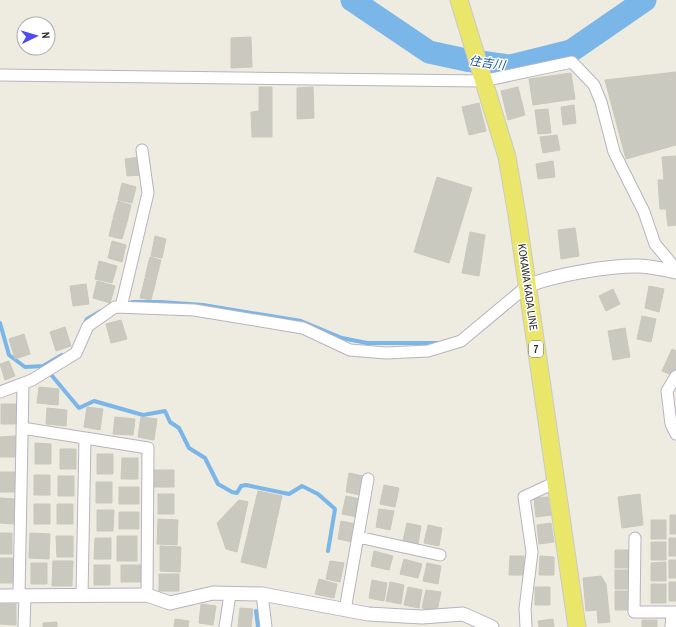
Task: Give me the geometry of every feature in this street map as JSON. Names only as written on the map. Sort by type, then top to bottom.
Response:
[{"type":"main road","name":"KOKAWA KADA LINE","points":[[458,0],[507,157],[578,627]]},
{"type":"street","points":[[0,75],[482,77],[572,62],[594,85],[601,102],[614,152],[644,212],[656,244],[676,271]]},
{"type":"street","points":[[121,307],[148,193],[142,150]]},
{"type":"street","points":[[0,392],[23,384],[53,368],[76,353],[88,326],[115,307],[194,310],[303,328],[350,350],[386,353],[428,351],[461,341],[527,286],[543,280],[615,267],[637,266],[676,271]]},
{"type":"street","points":[[676,376],[667,391],[671,424],[676,434]]},
{"type":"street","points":[[23,384],[22,595],[24,627]]},
{"type":"street","points":[[22,428],[148,448],[148,595]]},
{"type":"street","points":[[82,595],[85,438]]},
{"type":"street","points":[[345,610],[368,479]]},
{"type":"street","points":[[526,627],[525,609],[532,552],[524,497],[556,482]]},
{"type":"street","points":[[358,537],[440,555]]},
{"type":"street","points":[[635,538],[634,612],[674,612],[671,627]]},
{"type":"street","points":[[0,596],[148,595],[170,603],[213,593],[262,594],[368,614],[422,617],[463,614],[492,627]]},
{"type":"street","points":[[225,627],[230,594]]},
{"type":"street","points":[[262,594],[266,627]]},
{"type":"building","points":[[251,37],[252,67],[231,68],[231,38]]},
{"type":"building","points":[[676,72],[676,145],[626,159],[605,80]]},
{"type":"building","points":[[571,73],[575,99],[533,105],[529,79]]},
{"type":"building","points":[[259,87],[272,87],[272,137],[252,137],[251,112],[259,111]]},
{"type":"building","points":[[313,87],[314,118],[297,119],[297,88]]},
{"type":"building","points":[[518,87],[525,115],[508,120],[501,91]]},
{"type":"building","points":[[479,103],[486,131],[469,135],[462,107]]},
{"type":"building","points":[[574,105],[576,123],[563,125],[561,107]]},
{"type":"building","points":[[548,109],[551,133],[538,134],[535,110]]},
{"type":"building","points":[[557,135],[560,150],[543,153],[540,137]]},
{"type":"building","points":[[676,156],[676,225],[668,226],[666,209],[660,209],[658,180],[664,180],[662,157]]},
{"type":"building","points":[[139,157],[141,175],[127,176],[125,159]]},
{"type":"building","points":[[553,161],[555,177],[538,179],[536,164]]},
{"type":"building","points":[[437,177],[472,188],[449,263],[414,252]]},
{"type":"building","points":[[122,183],[136,187],[132,203],[118,200]]},
{"type":"building","points":[[118,201],[131,205],[127,222],[113,218]]},
{"type":"building","points":[[113,219],[127,222],[122,239],[109,236]]},
{"type":"building","points":[[575,228],[579,256],[561,259],[558,230]]},
{"type":"building","points":[[470,232],[485,235],[479,276],[462,273]]},
{"type":"building","points":[[155,236],[166,239],[162,258],[151,256]]},
{"type":"building","points":[[112,241],[126,245],[122,262],[108,258]]},
{"type":"building","points":[[150,257],[161,260],[156,280],[145,277]]},
{"type":"building","points":[[99,261],[117,266],[112,283],[95,279]]},
{"type":"building","points":[[145,278],[156,281],[151,300],[140,298]]},
{"type":"building","points":[[97,281],[115,286],[110,303],[93,298]]},
{"type":"building","points":[[86,284],[89,304],[73,306],[70,286]]},
{"type":"building","points":[[649,286],[664,289],[659,312],[645,308]]},
{"type":"building","points":[[613,289],[620,304],[606,311],[599,296]]},
{"type":"building","points":[[642,316],[656,319],[651,342],[637,339]]},
{"type":"building","points":[[121,320],[127,339],[111,343],[106,324]]},
{"type":"building","points":[[65,327],[71,346],[56,351],[50,332]]},
{"type":"building","points":[[625,328],[630,357],[613,360],[608,331]]},
{"type":"building","points":[[24,334],[30,354],[15,359],[9,339]]},
{"type":"building","points":[[672,349],[676,351],[676,371],[674,376],[662,371]]},
{"type":"building","points":[[9,361],[15,376],[5,380],[0,364]]},
{"type":"building","points":[[39,387],[59,389],[58,405],[37,403]]},
{"type":"building","points":[[1,404],[17,404],[17,424],[1,424]]},
{"type":"building","points":[[87,407],[103,409],[100,430],[84,427]]},
{"type":"building","points":[[47,408],[67,410],[66,426],[46,424]]},
{"type":"building","points":[[115,417],[135,419],[133,435],[113,434]]},
{"type":"building","points":[[141,417],[157,419],[154,440],[138,437]]},
{"type":"building","points":[[16,436],[16,457],[0,457],[0,437]]},
{"type":"building","points":[[35,443],[51,444],[51,464],[35,464]]},
{"type":"building","points":[[60,449],[76,449],[76,469],[60,469]]},
{"type":"building","points":[[97,454],[113,454],[113,474],[97,474]]},
{"type":"building","points":[[122,458],[138,458],[138,479],[121,479]]},
{"type":"building","points":[[154,470],[174,470],[174,487],[154,487]]},
{"type":"building","points":[[0,472],[15,472],[15,492],[0,492]]},
{"type":"building","points":[[349,473],[363,476],[360,495],[346,492]]},
{"type":"building","points":[[34,475],[50,475],[50,495],[34,495]]},
{"type":"building","points":[[58,476],[74,476],[74,496],[58,496]]},
{"type":"building","points":[[96,482],[112,482],[112,503],[96,503]]},
{"type":"building","points":[[384,485],[399,488],[395,507],[380,504]]},
{"type":"building","points":[[119,487],[139,487],[139,504],[119,504]]},
{"type":"building","points":[[258,491],[282,496],[266,568],[241,562]]},
{"type":"building","points":[[158,494],[174,494],[174,514],[158,514]]},
{"type":"building","points":[[640,494],[643,525],[622,528],[618,497]]},
{"type":"building","points":[[346,496],[360,499],[357,517],[342,514]]},
{"type":"building","points":[[548,497],[551,515],[536,517],[534,498]]},
{"type":"building","points":[[0,498],[15,499],[14,524],[0,523]]},
{"type":"building","points":[[239,500],[248,502],[237,552],[226,549],[217,523]]},
{"type":"building","points":[[34,504],[50,504],[50,524],[34,524]]},
{"type":"building","points":[[57,504],[73,504],[73,524],[57,524]]},
{"type":"building","points":[[379,509],[394,511],[390,530],[376,527]]},
{"type":"building","points":[[97,510],[114,510],[113,531],[97,531]]},
{"type":"building","points":[[119,512],[139,512],[139,529],[119,529]]},
{"type":"building","points":[[670,515],[676,515],[676,534],[670,534]]},
{"type":"building","points":[[158,519],[178,520],[177,545],[157,544]]},
{"type":"building","points":[[651,520],[666,520],[666,539],[651,539]]},
{"type":"building","points":[[341,521],[356,524],[352,542],[338,539]]},
{"type":"building","points":[[407,523],[421,526],[418,544],[403,541]]},
{"type":"building","points":[[551,523],[554,542],[539,544],[537,525]]},
{"type":"building","points":[[428,525],[442,528],[439,546],[424,543]]},
{"type":"building","points":[[0,533],[12,533],[12,554],[0,554]]},
{"type":"building","points":[[30,533],[50,534],[49,559],[29,558]]},
{"type":"building","points":[[56,536],[73,536],[73,557],[57,557]]},
{"type":"building","points":[[117,536],[137,536],[137,561],[117,561]]},
{"type":"building","points":[[95,538],[111,538],[111,559],[94,559]]},
{"type":"building","points":[[669,538],[676,538],[676,556],[669,556]]},
{"type":"building","points":[[651,542],[666,542],[666,560],[651,560]]},
{"type":"building","points":[[160,546],[181,547],[180,572],[160,571]]},
{"type":"building","points":[[615,550],[630,550],[630,568],[615,568]]},
{"type":"building","points":[[374,551],[393,556],[389,570],[371,566]]},
{"type":"building","points":[[510,556],[524,556],[524,575],[509,575]]},
{"type":"building","points":[[540,556],[554,557],[554,575],[539,575]]},
{"type":"building","points":[[0,558],[14,558],[14,583],[0,583]]},
{"type":"building","points":[[404,559],[422,564],[418,578],[400,574]]},
{"type":"building","points":[[669,560],[676,560],[676,578],[669,578]]},
{"type":"building","points":[[53,561],[73,561],[72,586],[52,586]]},
{"type":"building","points":[[330,561],[344,563],[340,582],[326,579]]},
{"type":"building","points":[[666,562],[666,581],[651,581],[651,563]]},
{"type":"building","points":[[31,563],[47,563],[47,584],[31,584]]},
{"type":"building","points":[[427,563],[441,566],[438,584],[423,581]]},
{"type":"building","points":[[94,565],[110,565],[110,585],[94,585]]},
{"type":"building","points":[[121,565],[141,565],[141,582],[121,582]]},
{"type":"building","points":[[615,570],[629,570],[629,589],[615,589]]},
{"type":"building","points":[[159,574],[179,574],[179,591],[159,591]]},
{"type":"building","points":[[601,576],[606,584],[610,622],[598,623],[597,610],[586,611],[583,578]]},
{"type":"building","points":[[319,579],[337,584],[334,598],[315,594]]},
{"type":"building","points":[[372,580],[387,583],[384,601],[369,598]]},
{"type":"building","points":[[390,582],[404,585],[401,604],[386,601]]},
{"type":"building","points":[[669,582],[676,582],[676,601],[669,601]]},
{"type":"building","points":[[651,584],[666,584],[666,603],[651,603]]},
{"type":"building","points":[[408,587],[422,590],[419,608],[404,605]]},
{"type":"building","points":[[535,587],[550,587],[550,605],[535,605]]},
{"type":"building","points":[[426,590],[441,592],[437,611],[422,608]]},
{"type":"building","points":[[615,591],[630,591],[630,610],[615,610]]},
{"type":"building","points":[[0,604],[16,604],[16,625],[0,624]]},
{"type":"building","points":[[201,604],[216,606],[213,625],[199,623]]},
{"type":"building","points":[[240,608],[253,609],[251,627],[238,627]]},
{"type":"building","points":[[175,619],[189,621],[188,627],[174,627]]},
{"type":"building","points":[[553,619],[554,627],[539,627],[538,621]]},
{"type":"building","points":[[642,620],[657,620],[657,627],[642,627]]},
{"type":"building","points":[[57,622],[57,627],[43,627],[43,623]]},
{"type":"waterway","name":"住吉川","points":[[352,0],[429,52],[466,60],[510,66],[571,51],[645,0]]},
{"type":"waterway","points":[[132,302],[161,302],[203,305],[301,321],[342,338],[367,343],[438,343]]},
{"type":"waterway","points":[[84,325],[87,319],[101,311]]},
{"type":"waterway","points":[[0,323],[9,355],[25,367],[43,366],[62,355]]},
{"type":"waterway","points":[[48,371],[79,408],[94,401],[143,415],[165,411],[170,422],[179,428],[189,448],[205,458],[218,484],[232,492],[237,493],[241,486],[246,485],[289,494],[302,486],[318,494],[335,509],[328,551]]},
{"type":"waterway","points":[[256,611],[258,627]]}]
